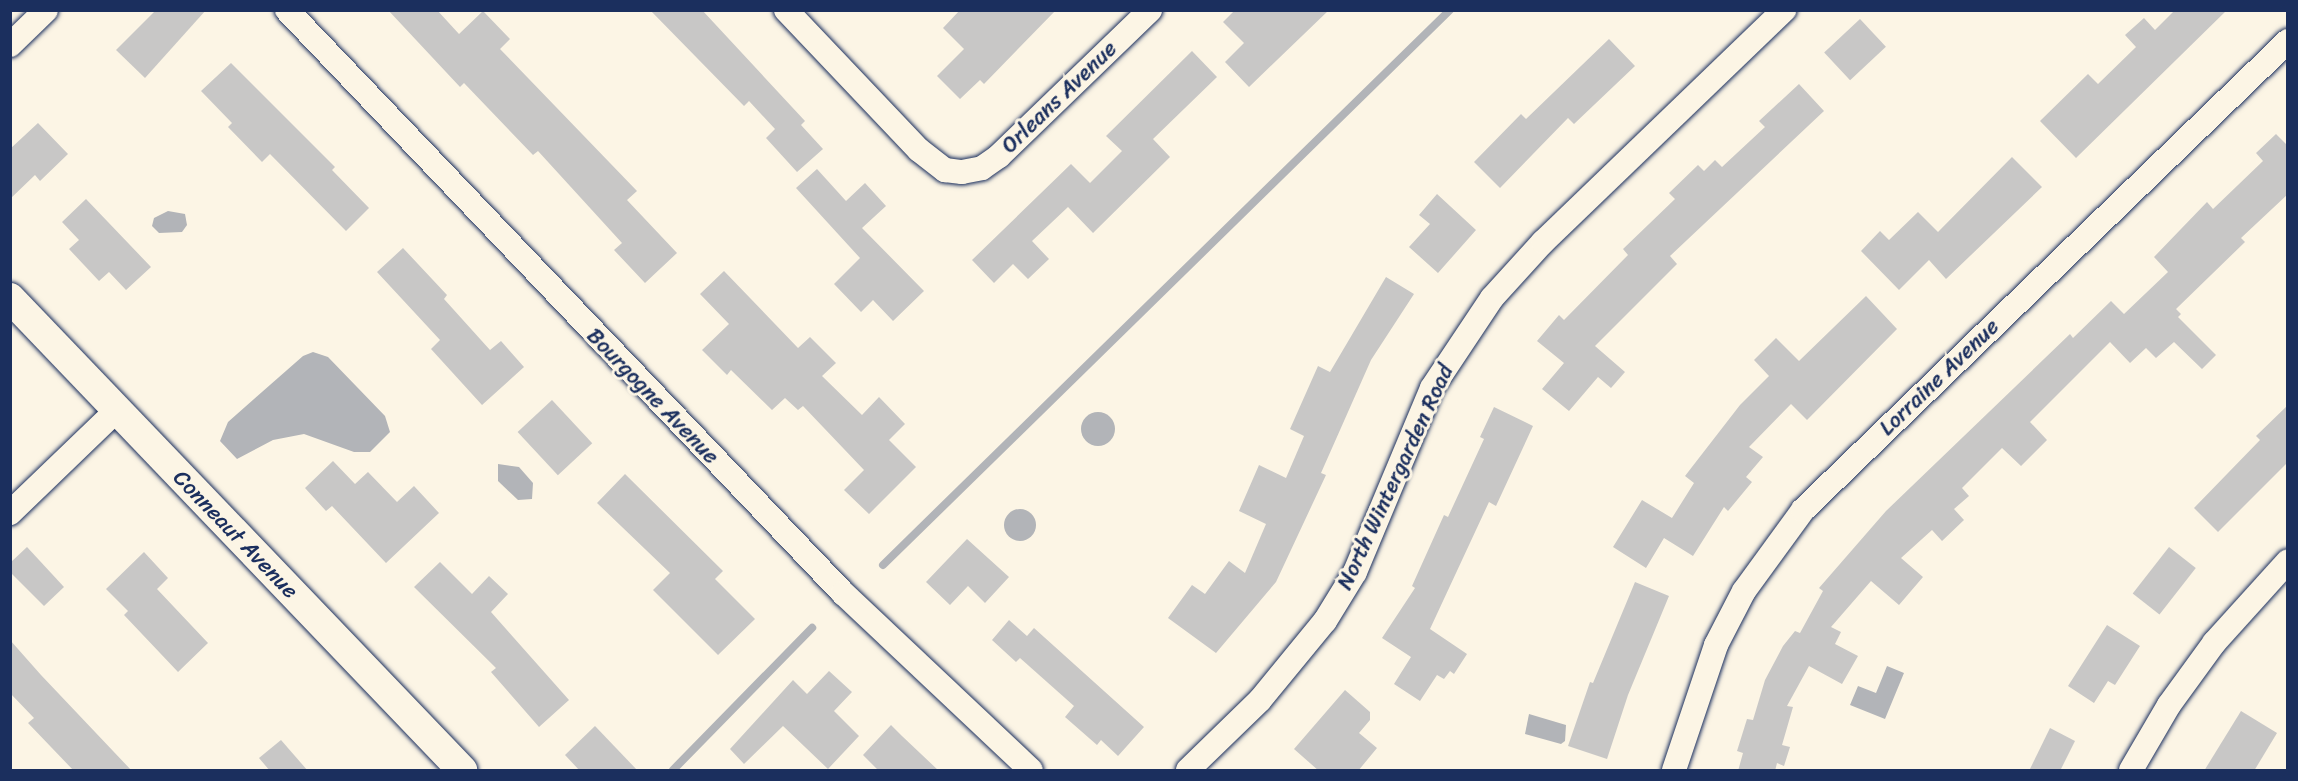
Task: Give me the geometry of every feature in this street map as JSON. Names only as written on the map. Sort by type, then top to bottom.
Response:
[{"type":"street","points":[[10,45],[46,10]]},
{"type":"street","name":"Bourgogne Avenue","points":[[287,10],[843,593],[1031,771]]},
{"type":"street","name":"Orleans Avenue","points":[[786,10],[919,150],[945,170],[962,172],[982,168],[999,156],[1150,10]]},
{"type":"street","name":"North Wintergarden Road","points":[[1188,771],[1260,700],[1325,621],[1358,564],[1432,388],[1492,298],[1543,243],[1784,10]]},
{"type":"street","name":"Lorraine Avenue","points":[[1674,771],[1716,645],[1744,591],[1803,510],[2288,41]]},
{"type":"street","name":"Conneaut Avenue","points":[[10,298],[462,771]]},
{"type":"street","points":[[10,513],[117,410]]},
{"type":"street","points":[[2131,771],[2169,705],[2214,643],[2288,561]]},
{"type":"shaded area","points":[[168,211],[185,214],[187,225],[182,232],[159,233],[152,226],[154,218]]},
{"type":"shaded area","points":[[313,352],[328,357],[385,416],[390,432],[370,452],[354,452],[304,434],[273,440],[237,459],[220,441],[228,422],[303,356]]},
{"type":"shaded area","points":[[1098,412],[1110,417],[1115,429],[1110,441],[1098,446],[1086,441],[1081,429],[1086,417]]},
{"type":"shaded area","points":[[498,464],[519,467],[533,483],[532,499],[518,500],[498,481]]},
{"type":"shaded area","points":[[1020,509],[1031,514],[1036,525],[1031,536],[1020,541],[1009,536],[1004,525],[1009,514]]},
{"type":"shaded area","points":[[1887,666],[1904,673],[1885,719],[1850,705],[1858,686],[1876,693]]},
{"type":"shaded area","points":[[1529,714],[1566,725],[1565,741],[1561,744],[1525,734]]},
{"type":"building","points":[[156,10],[206,10],[145,78],[116,50]]},
{"type":"building","points":[[388,10],[437,10],[459,34],[483,11],[510,39],[500,49],[637,191],[627,200],[677,253],[645,283],[614,250],[622,243],[538,151],[533,155],[464,83],[460,87]]},
{"type":"building","points":[[650,10],[702,10],[805,121],[801,125],[823,149],[797,172],[766,138],[775,129],[749,101],[744,106]]},
{"type":"building","points":[[960,10],[1056,10],[984,84],[980,80],[960,99],[937,76],[964,49],[943,28]]},
{"type":"building","points":[[1235,10],[1329,10],[1249,87],[1225,62],[1244,43],[1223,22]]},
{"type":"building","points":[[2175,10],[2227,10],[2076,158],[2040,121],[2088,74],[2098,84],[2136,47],[2125,35],[2144,18],[2155,30]]},
{"type":"building","points":[[1860,19],[1886,47],[1850,80],[1824,52]]},
{"type":"building","points":[[1609,39],[1635,66],[1574,124],[1568,118],[1500,188],[1474,162],[1521,114],[1526,119]]},
{"type":"building","points":[[1192,51],[1217,77],[1153,139],[1170,157],[1093,233],[1068,207],[1032,241],[1049,259],[1028,279],[1013,264],[994,283],[972,260],[1071,164],[1090,183],[1122,151],[1106,136]]},
{"type":"building","points":[[231,63],[335,167],[332,170],[369,208],[346,231],[270,154],[262,162],[228,127],[232,123],[201,91]]},
{"type":"building","points":[[1799,84],[1824,111],[1670,256],[1677,264],[1595,346],[1625,372],[1611,388],[1598,377],[1569,411],[1542,389],[1564,363],[1537,341],[1559,315],[1564,320],[1628,255],[1623,249],[1675,199],[1669,193],[1698,165],[1704,171],[1715,160],[1722,167],[1765,127],[1759,121]]},
{"type":"building","points":[[38,123],[68,154],[40,181],[35,175],[10,199],[10,149]]},
{"type":"building","points":[[2276,134],[2288,146],[2288,194],[2241,238],[2245,242],[2176,309],[2181,314],[2178,317],[2216,355],[2202,369],[2174,342],[2156,358],[2146,348],[2130,363],[2110,342],[2030,422],[2047,440],[2021,466],[2002,448],[1962,488],[1969,496],[1954,509],[1964,520],[1942,541],[1932,530],[1901,558],[1923,577],[1899,605],[1871,581],[1831,627],[1841,632],[1835,644],[1858,656],[1842,684],[1809,666],[1787,706],[1793,707],[1782,745],[1790,747],[1784,766],[1777,763],[1775,771],[1738,771],[1743,753],[1737,751],[1747,719],[1753,720],[1765,680],[1783,646],[1795,631],[1800,633],[1823,591],[1819,588],[1886,511],[2070,334],[2073,338],[2111,301],[2124,314],[2168,272],[2154,257],[2207,202],[2213,209],[2263,161],[2256,153]]},
{"type":"building","points":[[2012,157],[2042,187],[1946,279],[1929,260],[1899,290],[1861,251],[1880,231],[1889,240],[1918,212],[1938,232]]},
{"type":"building","points":[[817,169],[846,201],[865,183],[886,206],[862,228],[924,291],[893,321],[873,300],[861,312],[834,284],[860,258],[796,188]]},
{"type":"building","points":[[1437,194],[1476,230],[1438,273],[1409,247],[1430,224],[1419,215]]},
{"type":"building","points":[[86,199],[151,267],[126,290],[109,272],[99,281],[69,249],[79,240],[62,222]]},
{"type":"building","points":[[403,248],[447,295],[444,299],[490,350],[501,341],[524,367],[482,405],[431,349],[440,340],[377,272]]},
{"type":"building","points":[[724,271],[798,348],[810,337],[836,363],[822,376],[862,415],[879,397],[905,424],[889,440],[916,467],[869,514],[844,490],[864,470],[803,406],[798,410],[785,398],[772,410],[731,370],[727,375],[702,350],[729,324],[700,294]]},
{"type":"building","points":[[1386,277],[1414,294],[1371,360],[1321,473],[1326,475],[1276,582],[1216,653],[1168,618],[1192,585],[1205,594],[1229,561],[1245,573],[1266,524],[1239,511],[1259,465],[1286,478],[1304,436],[1290,429],[1318,366],[1330,372]]},
{"type":"building","points":[[1866,296],[1897,329],[1807,420],[1791,404],[1749,447],[1763,457],[1746,477],[1752,482],[1728,511],[1724,507],[1693,556],[1664,538],[1646,568],[1613,547],[1642,500],[1672,518],[1694,483],[1685,476],[1740,405],[1769,376],[1754,360],[1776,338],[1799,361]]},
{"type":"building","points":[[552,400],[592,443],[558,475],[518,432]]},
{"type":"building","points":[[2288,405],[2288,462],[2218,532],[2194,508],[2260,440],[2256,436]]},
{"type":"building","points":[[1494,407],[1533,426],[1496,506],[1489,502],[1430,629],[1467,654],[1454,674],[1450,671],[1444,679],[1437,675],[1420,701],[1394,684],[1411,657],[1382,638],[1415,588],[1412,586],[1444,515],[1448,517],[1484,439],[1480,437]]},
{"type":"building","points":[[333,461],[355,484],[368,472],[397,502],[414,486],[439,513],[386,563],[332,506],[326,511],[305,488]]},
{"type":"building","points":[[625,474],[723,571],[715,579],[755,619],[718,655],[653,590],[670,573],[597,503]]},
{"type":"building","points":[[967,539],[1009,577],[985,603],[968,586],[950,605],[926,582]]},
{"type":"building","points":[[27,547],[64,587],[44,606],[10,572],[10,563]]},
{"type":"building","points":[[2169,547],[2196,568],[2159,614],[2133,593]]},
{"type":"building","points":[[144,552],[168,578],[157,589],[208,643],[178,672],[124,615],[128,611],[106,589]]},
{"type":"building","points":[[440,562],[472,594],[489,576],[508,594],[491,612],[569,700],[539,727],[491,672],[496,668],[414,587]]},
{"type":"building","points":[[1635,582],[1669,596],[1628,695],[1607,759],[1568,746],[1590,682],[1593,683]]},
{"type":"building","points":[[1009,620],[1027,636],[1034,628],[1144,727],[1118,756],[1101,740],[1097,745],[1065,717],[1074,706],[1020,658],[1016,662],[992,640]]},
{"type":"building","points":[[2107,625],[2140,646],[2115,685],[2108,681],[2094,703],[2068,686]]},
{"type":"building","points":[[10,640],[132,771],[74,771],[28,723],[34,718],[10,693]]},
{"type":"building","points":[[829,671],[852,692],[834,711],[859,736],[828,769],[783,726],[744,764],[730,749],[793,680],[807,694]]},
{"type":"building","points":[[1345,690],[1370,712],[1370,720],[1359,733],[1377,748],[1358,771],[1319,771],[1294,749]]},
{"type":"building","points":[[2241,711],[2277,733],[2254,771],[2204,771]]},
{"type":"building","points":[[891,725],[939,771],[879,771],[863,755]]},
{"type":"building","points":[[595,726],[638,771],[580,771],[565,755]]},
{"type":"building","points":[[2050,728],[2075,741],[2060,771],[2029,771]]},
{"type":"building","points":[[281,740],[308,771],[270,771],[259,758]]},
{"type":"waterway","points":[[883,565],[1450,10]]},
{"type":"waterway","points":[[673,770],[812,628]]}]
